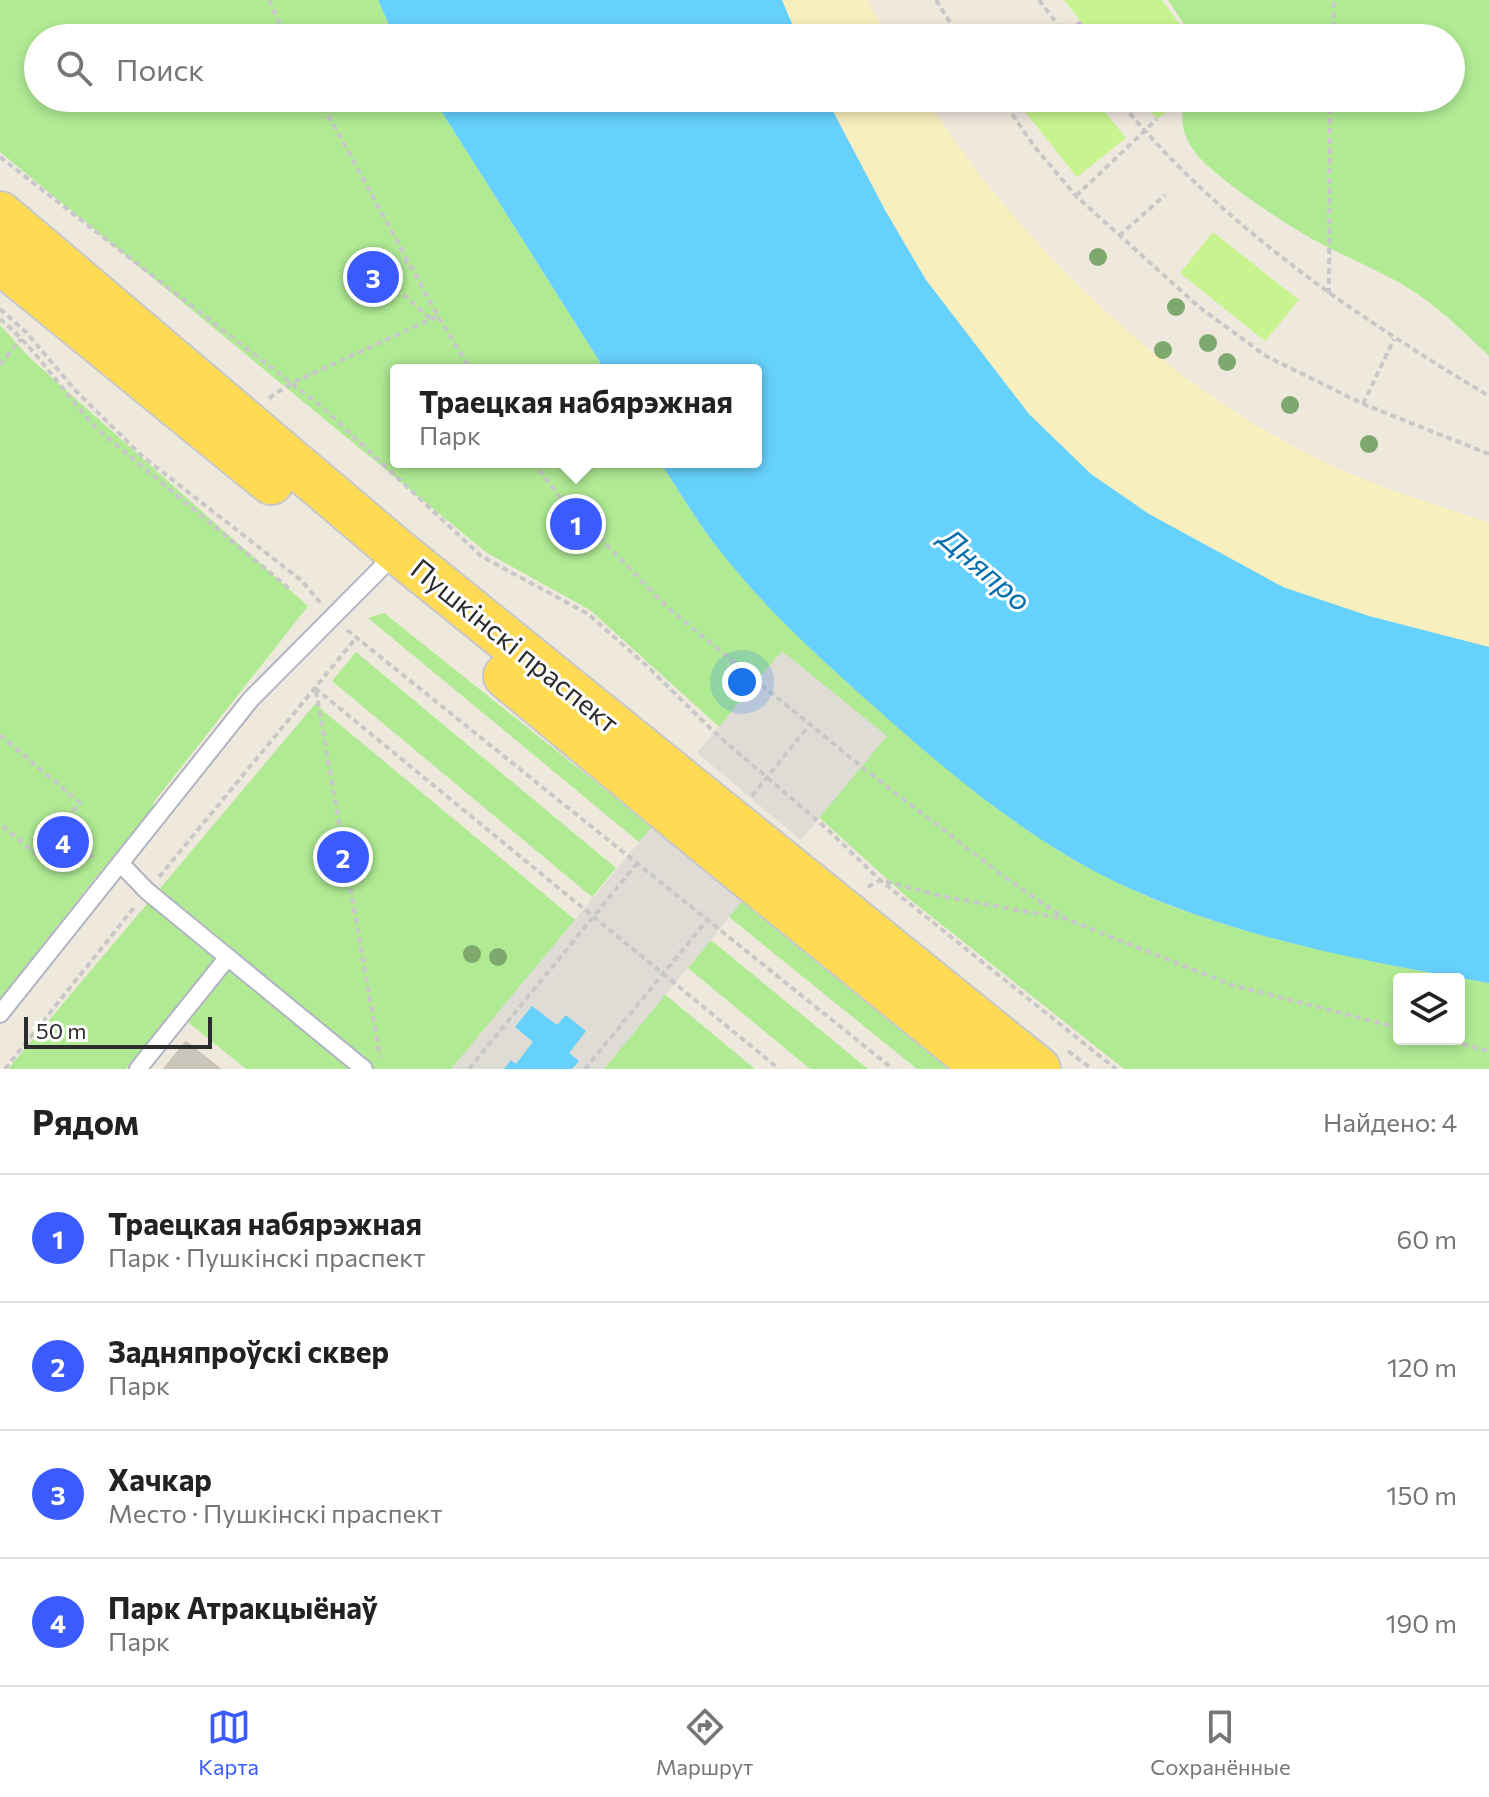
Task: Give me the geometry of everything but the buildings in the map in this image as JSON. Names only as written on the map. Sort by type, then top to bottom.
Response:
[{"type":"main road","name":"Пушкінскі праспект","points":[[0,214],[712,847],[986,1069]]},
{"type":"main road","name":"Пушкінскі праспект","points":[[0,261],[1038,1069]]},
{"type":"lane","points":[[0,1014],[251,699],[388,561]]},
{"type":"lane","points":[[117,869],[364,1069]]},
{"type":"lane","points":[[138,1069],[228,957]]},
{"type":"path","points":[[269,0],[280,24]]},
{"type":"path","points":[[946,0],[938,2],[951,24]]},
{"type":"path","points":[[1039,0],[1056,24]]},
{"type":"path","points":[[1333,24],[1334,0]]},
{"type":"path","points":[[327,112],[467,364]]},
{"type":"path","points":[[1011,112],[1034,146],[1076,196],[1199,307],[1266,356],[1363,404],[1489,454]]},
{"type":"path","points":[[1128,112],[1225,211],[1329,294],[1394,339],[1489,396]]},
{"type":"path","points":[[1329,294],[1330,112]]},
{"type":"path","points":[[1076,196],[1157,119]]},
{"type":"path","points":[[0,157],[322,407],[481,556],[588,614],[880,880],[1116,1069]]},
{"type":"path","points":[[1119,236],[1165,195]]},
{"type":"path","points":[[408,259],[388,281],[431,319]]},
{"type":"path","points":[[0,309],[26,332],[75,390],[142,456],[302,581],[333,618],[356,638],[893,1069]]},
{"type":"path","points":[[269,398],[292,383],[438,316]]},
{"type":"path","points":[[0,319],[21,339],[97,429],[292,591]]},
{"type":"path","points":[[0,365],[26,332]]},
{"type":"path","points":[[1363,404],[1394,339]]},
{"type":"path","points":[[538,468],[560,497],[669,609],[862,767],[1003,876],[1066,919]]},
{"type":"path","points":[[356,638],[315,688],[382,1069]]},
{"type":"path","points":[[315,688],[779,1069]]},
{"type":"path","points":[[748,801],[811,723]]},
{"type":"path","points":[[0,735],[80,803],[36,854],[0,824]]},
{"type":"path","points":[[59,827],[117,869]]},
{"type":"path","points":[[469,1069],[638,862]]},
{"type":"path","points":[[860,893],[880,880],[941,896],[1066,919],[1232,985],[1393,1026]]},
{"type":"path","points":[[585,1069],[708,918]]},
{"type":"path","points":[[1465,1045],[1489,1051]]},
{"type":"green space","points":[[0,0],[378,0],[389,24],[24,24],[24,112],[442,112],[601,364],[390,364],[390,468],[664,468],[713,541],[778,616],[840,676],[996,808],[1057,850],[1122,885],[1166,904],[1302,946],[1434,973],[1393,973],[1393,1045],[1465,1045],[1465,979],[1489,983],[1489,1069],[1124,1069],[908,898],[590,610],[487,553],[0,152]]},
{"type":"green space","points":[[1064,0],[1162,0],[1180,24],[1083,24]]},
{"type":"green space","points":[[1168,0],[1489,0],[1489,356],[1417,293],[1305,235],[1231,185],[1192,148],[1182,122],[1183,112],[1465,112],[1465,24],[1184,24]]},
{"type":"green space","points":[[1025,112],[1105,112],[1126,138],[1077,177]]},
{"type":"green space","points":[[1151,112],[1166,112],[1157,119]]},
{"type":"green space","points":[[1213,232],[1299,300],[1265,341],[1180,273]]},
{"type":"green space","points":[[0,325],[30,358],[308,606],[153,803],[155,806],[0,999]]},
{"type":"green space","points":[[384,613],[652,827],[639,842],[368,618]]},
{"type":"green space","points":[[356,652],[616,868],[592,897],[332,681]]},
{"type":"green space","points":[[315,704],[755,1069],[246,1069],[174,1011],[126,1069],[8,1069]]},
{"type":"green space","points":[[745,897],[956,1069],[917,1069],[729,917]]},
{"type":"green space","points":[[711,940],[868,1069],[810,1069],[688,968]]},
{"type":"sand","points":[[782,0],[867,0],[880,24],[792,24]]},
{"type":"sand","points":[[833,112],[936,112],[1009,211],[1057,264],[1165,362],[1284,441],[1346,472],[1489,523],[1489,647],[1369,616],[1283,587],[1149,514],[1091,474],[1029,414],[926,280]]},
{"type":"shaded area","points":[[782,651],[887,736],[801,840],[697,753]]},
{"type":"shaded area","points":[[655,823],[745,897],[711,940],[604,1069],[572,1069],[578,1061],[569,1053],[586,1031],[557,1026],[533,1042],[516,1064],[511,1061],[504,1069],[451,1069]]},
{"type":"water","points":[[378,0],[782,0],[792,24],[389,24]]},
{"type":"water","name":"Дняпро","points":[[442,112],[833,112],[926,280],[1029,414],[1091,474],[1149,514],[1283,587],[1369,616],[1489,647],[1489,983],[1465,979],[1465,973],[1434,973],[1302,946],[1166,904],[1088,868],[1056,849],[935,760],[816,654],[757,595],[713,541],[664,468],[762,468],[762,364],[601,364]]},
{"type":"water","points":[[532,1006],[557,1025],[566,1015],[586,1031],[569,1053],[579,1061],[572,1069],[504,1069],[511,1060],[516,1064],[533,1042],[515,1027]]},
{"type":"place","name":"Хачкар","points":[[373,277]]},
{"type":"place","name":"Траецкая набярэжная","points":[[576,524]]},
{"type":"place","name":"Парк Атракцыёнаў","points":[[63,842]]},
{"type":"place","name":"Задняпроўскі сквер","points":[[343,857]]}]
